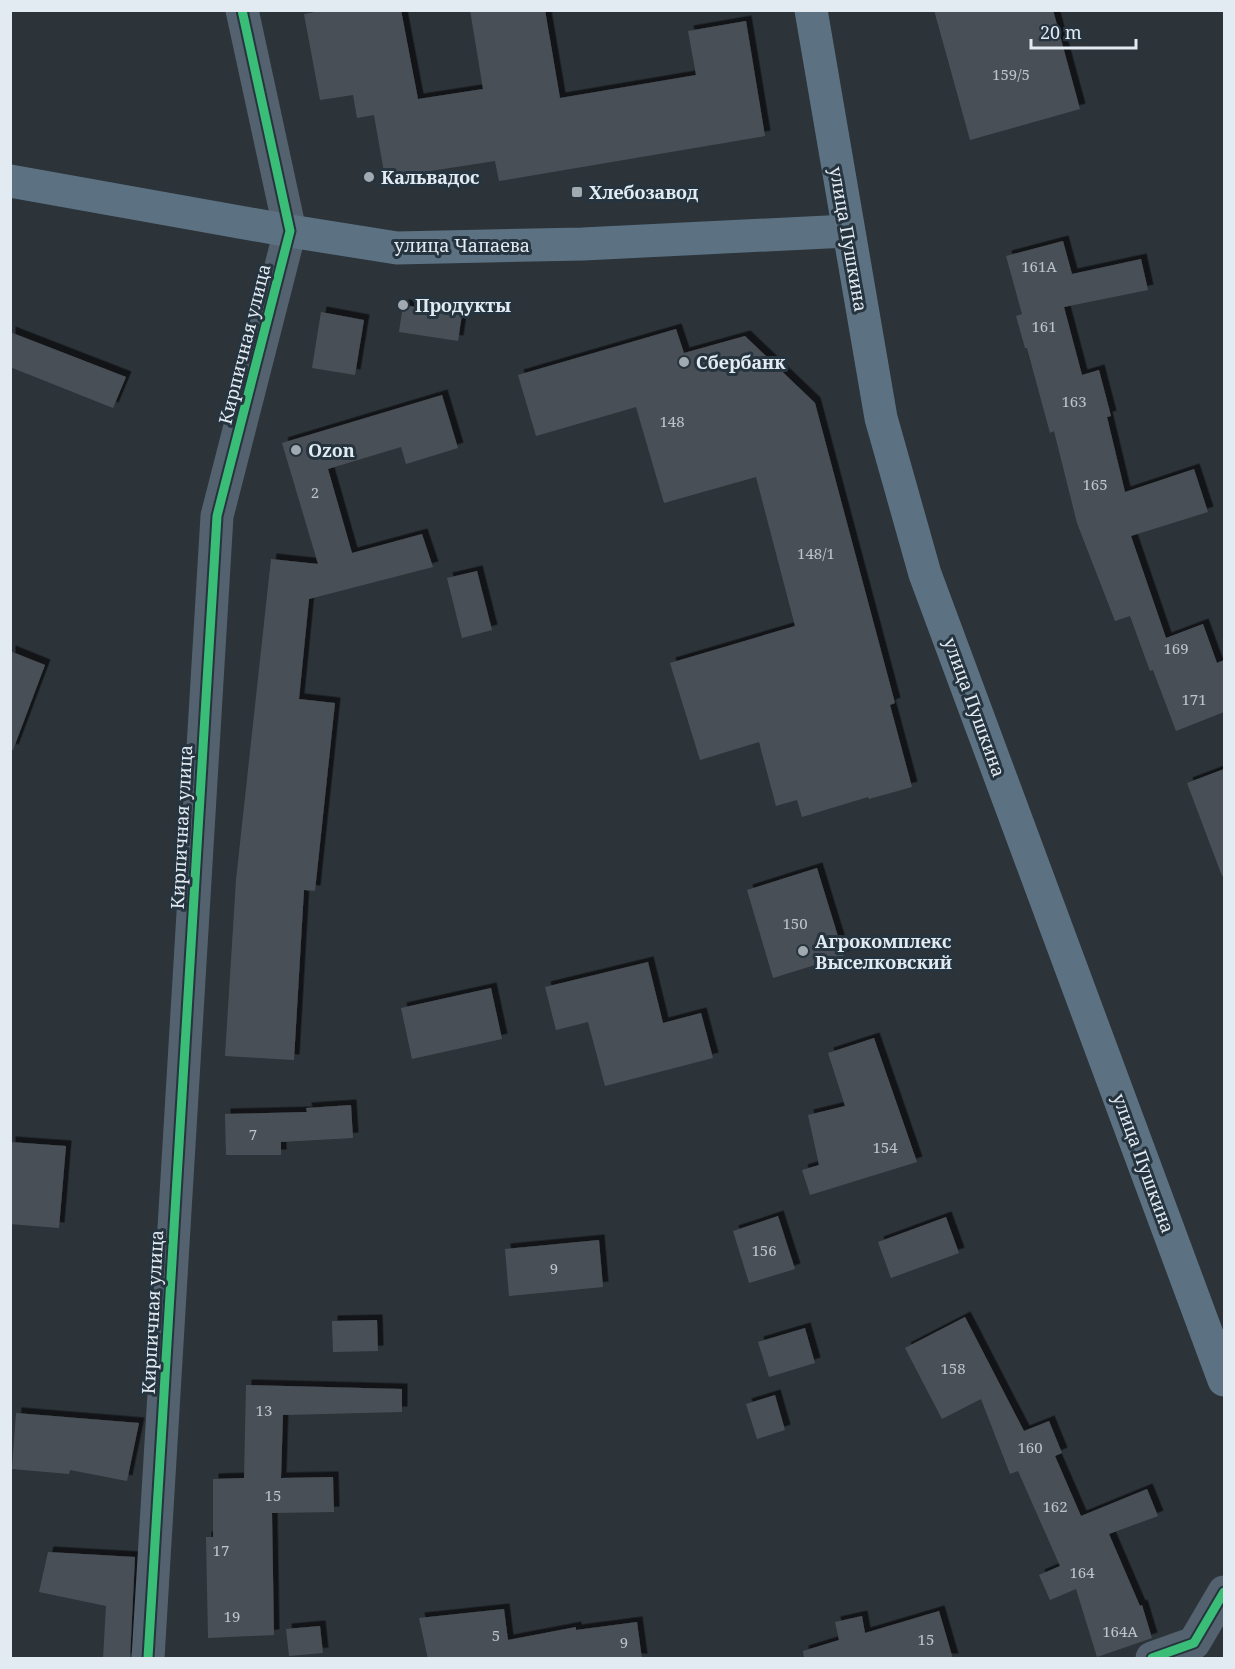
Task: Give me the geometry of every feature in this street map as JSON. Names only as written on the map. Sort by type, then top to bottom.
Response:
[{"type":"main road","name":"улица Пушкина","points":[[811,10],[880,418],[926,574],[1224,1380]]},
{"type":"main road","name":"улица Чапаева","points":[[10,181],[397,248],[583,244],[847,231]]},
{"type":"street","name":"Кирпичная улица","points":[[148,1659],[216,516],[290,231],[242,10]]},
{"type":"street","points":[[1152,1659],[1194,1643],[1224,1592]]},
{"type":"building","points":[[325,10],[401,10],[418,99],[483,89],[470,10],[545,10],[560,98],[696,75],[688,31],[746,21],[765,136],[499,181],[495,161],[385,178],[374,115],[357,118],[353,95],[320,100],[304,14]]},
{"type":"building","points":[[934,10],[1053,10],[1080,109],[970,140]]},
{"type":"building","points":[[1063,241],[1072,274],[1141,259],[1148,290],[1064,307],[1082,375],[1099,370],[1111,416],[1107,417],[1125,492],[1194,469],[1208,512],[1131,536],[1166,638],[1203,624],[1217,663],[1224,660],[1224,712],[1176,731],[1153,670],[1150,671],[1130,616],[1115,621],[1077,523],[1054,431],[1050,433],[1016,316],[1022,314],[1006,256]]},
{"type":"building","points":[[403,305],[462,314],[458,341],[399,332]]},
{"type":"building","points":[[321,312],[364,320],[355,375],[312,368]]},
{"type":"building","points":[[676,329],[684,353],[745,336],[815,403],[895,703],[890,705],[912,787],[869,799],[868,797],[802,817],[797,800],[776,806],[759,742],[700,760],[670,663],[795,626],[756,477],[664,503],[636,407],[536,436],[518,375]]},
{"type":"building","points":[[10,332],[126,377],[113,408],[10,367]]},
{"type":"building","points":[[442,395],[458,448],[406,464],[401,447],[328,469],[352,553],[422,534],[433,567],[309,599],[299,699],[335,703],[315,891],[304,890],[294,1060],[225,1056],[236,880],[271,559],[318,564],[282,443]]},
{"type":"building","points":[[477,571],[492,630],[462,638],[447,578]]},
{"type":"building","points":[[10,651],[45,665],[13,750],[10,749]]},
{"type":"building","points":[[1224,769],[1224,875],[1222,876],[1187,783]]},
{"type":"building","points":[[817,868],[844,956],[773,978],[747,890]]},
{"type":"building","points":[[648,962],[663,1023],[701,1013],[713,1058],[605,1086],[588,1022],[556,1030],[545,987]]},
{"type":"building","points":[[491,988],[502,1039],[412,1059],[401,1008]]},
{"type":"building","points":[[874,1038],[917,1162],[810,1195],[802,1170],[819,1165],[808,1115],[845,1106],[828,1053]]},
{"type":"building","points":[[351,1105],[353,1138],[281,1142],[281,1155],[226,1155],[225,1114],[307,1112],[306,1108]]},
{"type":"building","points":[[10,1142],[66,1146],[59,1228],[10,1224]]},
{"type":"building","points":[[778,1216],[795,1269],[749,1283],[733,1231]]},
{"type":"building","points":[[946,1217],[959,1253],[891,1278],[878,1242]]},
{"type":"building","points":[[599,1240],[603,1287],[509,1296],[505,1249]]},
{"type":"building","points":[[965,1317],[1024,1431],[1049,1421],[1062,1453],[1055,1456],[1081,1516],[1147,1489],[1158,1516],[1109,1534],[1140,1606],[1142,1605],[1152,1638],[1097,1657],[1076,1589],[1050,1600],[1039,1575],[1060,1566],[1018,1471],[1010,1474],[981,1399],[942,1419],[905,1348]]},
{"type":"building","points":[[377,1320],[378,1351],[333,1352],[332,1321]]},
{"type":"building","points":[[805,1328],[815,1363],[769,1377],[758,1342]]},
{"type":"building","points":[[246,1385],[402,1389],[402,1412],[283,1415],[281,1478],[333,1477],[334,1512],[272,1513],[274,1635],[208,1638],[206,1537],[213,1537],[213,1479],[244,1478]]},
{"type":"building","points":[[775,1395],[785,1430],[757,1439],[746,1404]]},
{"type":"building","points":[[16,1413],[139,1423],[127,1481],[70,1470],[69,1474],[12,1469]]},
{"type":"building","points":[[48,1552],[135,1557],[130,1659],[103,1659],[106,1606],[39,1592]]},
{"type":"building","points":[[504,1609],[508,1640],[576,1627],[576,1630],[637,1622],[642,1659],[428,1659],[419,1618]]},
{"type":"building","points":[[939,1611],[953,1659],[804,1659],[803,1651],[839,1640],[835,1622],[862,1616],[865,1633]]},
{"type":"building","points":[[320,1626],[323,1653],[289,1656],[286,1629]]},
{"type":"cycle path","points":[[148,1658],[217,516],[290,231],[242,10]]},
{"type":"cycle path","points":[[1152,1658],[1194,1643],[1224,1592]]},
{"type":"place","name":"Кальвадос","points":[[369,177]]},
{"type":"place","name":"Хлебозавод","points":[[577,192]]},
{"type":"place","name":"Продукты","points":[[403,305]]},
{"type":"place","name":"Сбербанк","points":[[684,362]]},
{"type":"place","name":"Ozon","points":[[296,450]]},
{"type":"place","name":"Агрокомплекс Выселковский","points":[[803,951]]}]
